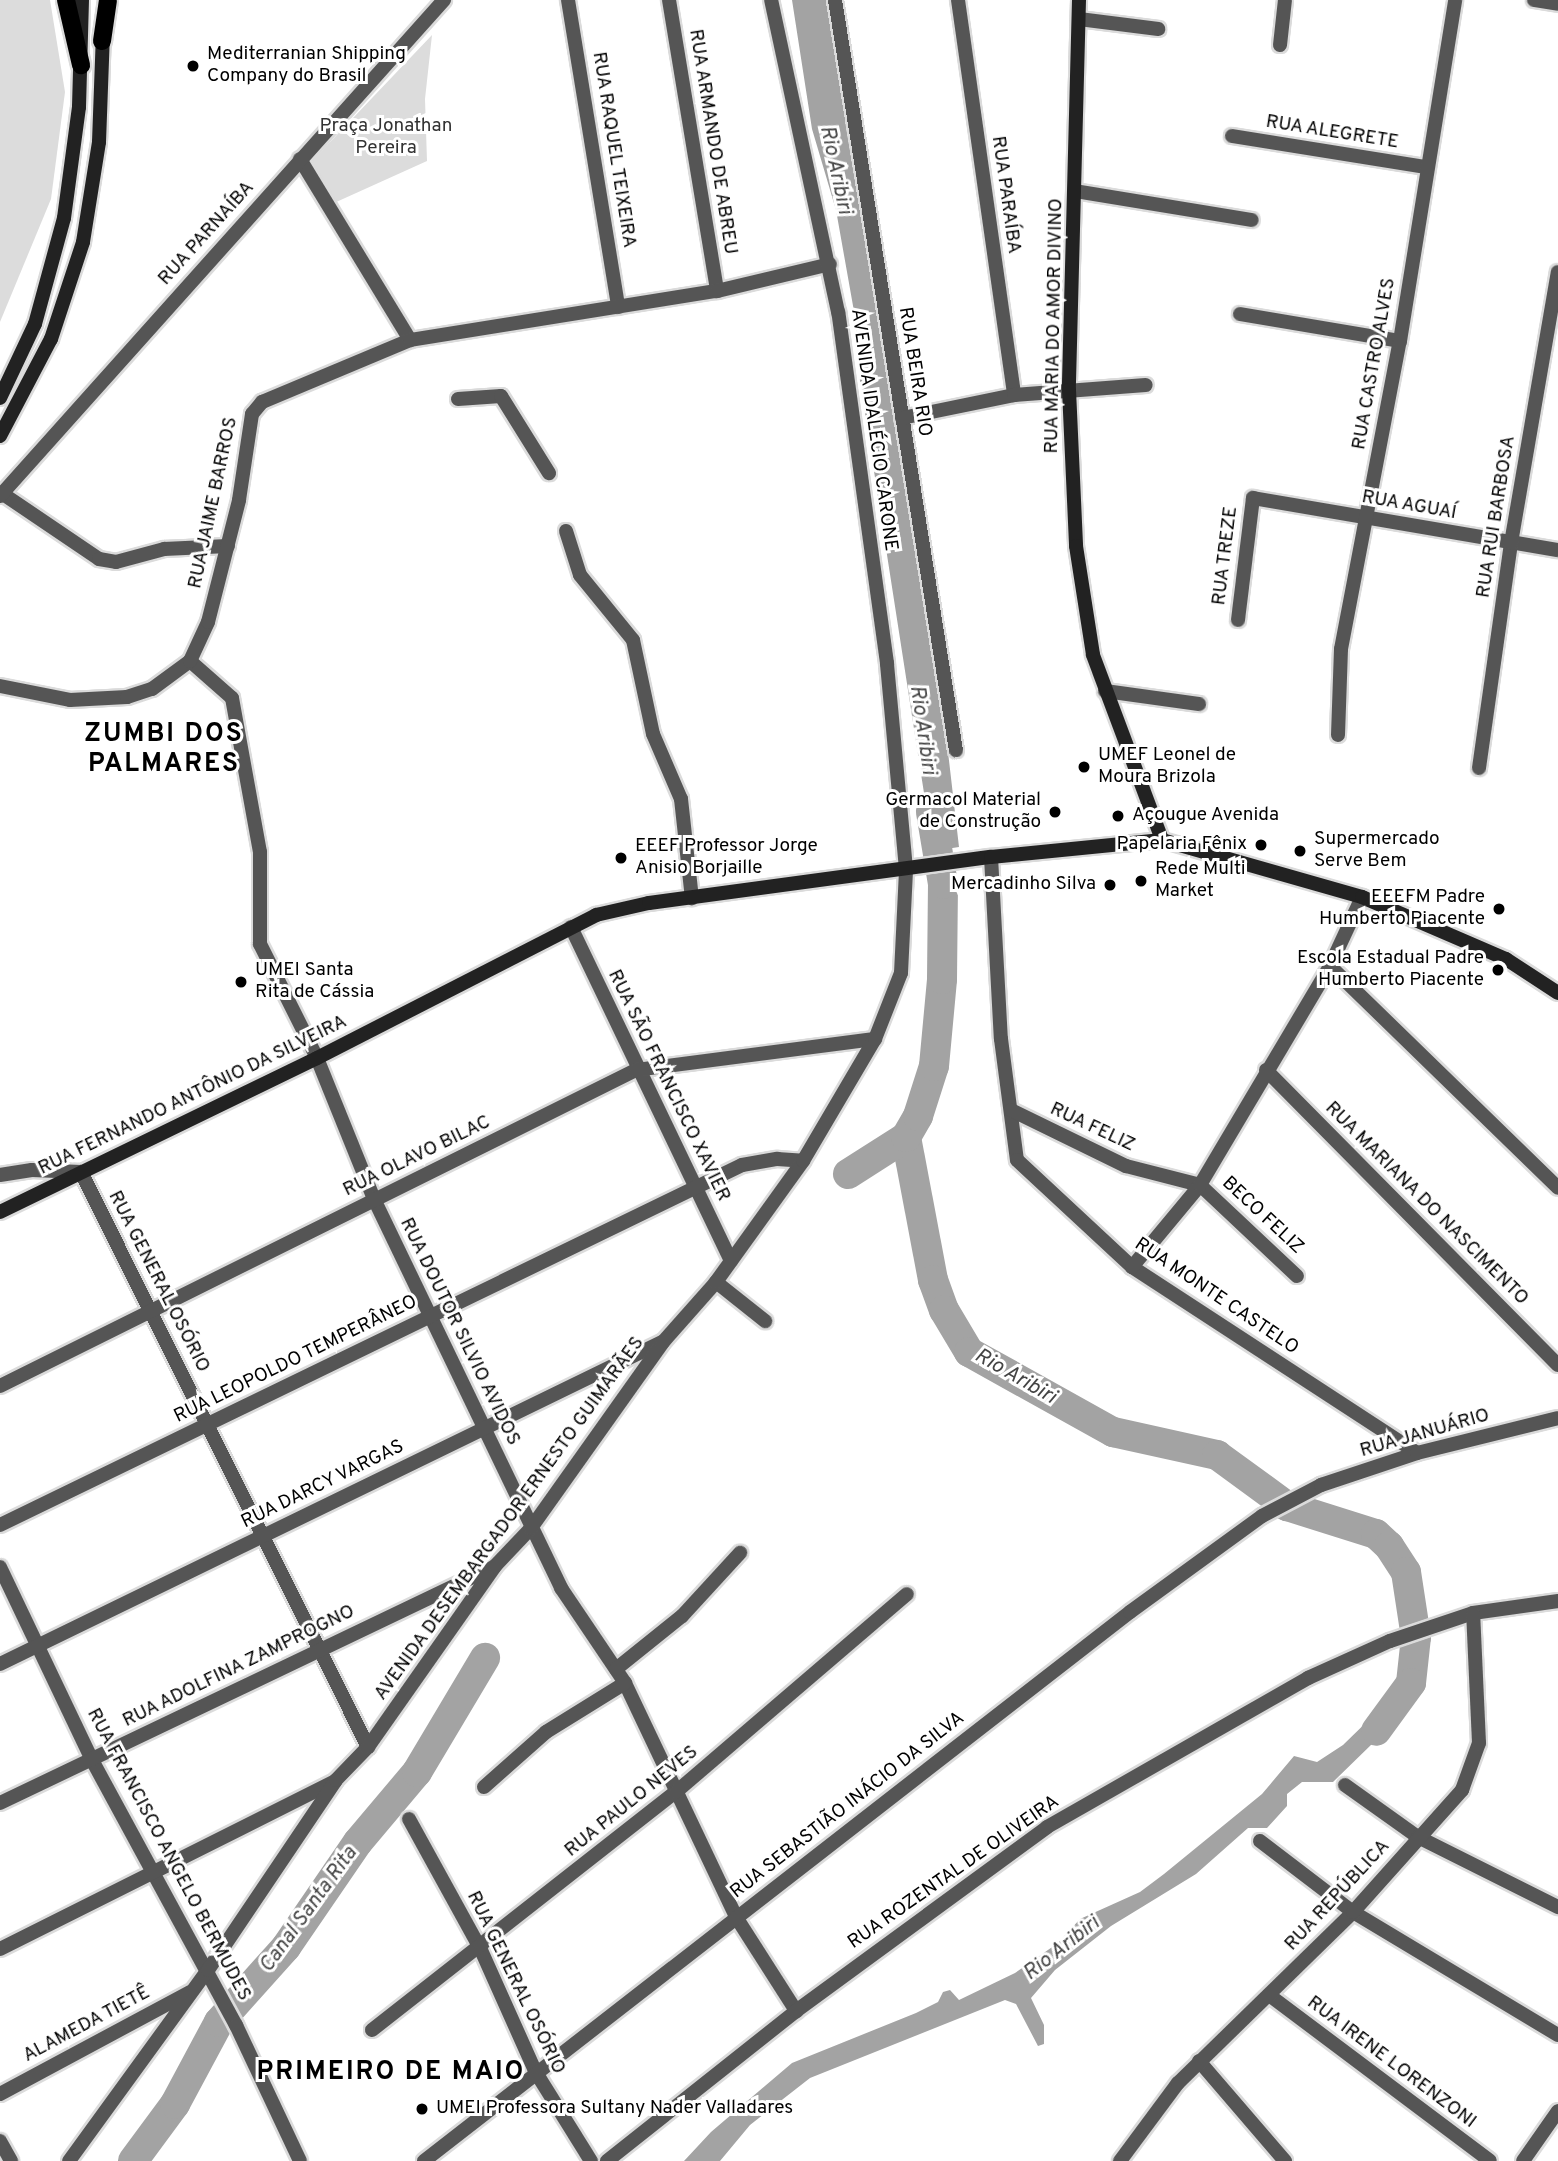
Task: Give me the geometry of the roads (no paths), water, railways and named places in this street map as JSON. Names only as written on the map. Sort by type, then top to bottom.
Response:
[{"type":"main road","points":[[66,0],[80,65]]},
{"type":"main road","points":[[102,41],[106,0]]},
{"type":"street","points":[[0,398],[35,324],[58,246],[77,135],[82,0]]},
{"type":"street","name":"RUA PARNAÍBA","points":[[2,495],[444,0]]},
{"type":"street","name":"RUA RAQUEL TEIXEIRA","points":[[568,0],[618,307]]},
{"type":"street","name":"RUA ARMANDO DE ABREU","points":[[670,0],[718,291]]},
{"type":"street","name":"AVENIDA IDALÉCIO CARONE","points":[[771,0],[830,264],[887,663],[906,869]]},
{"type":"street","name":"RUA BEIRA RIO","points":[[835,0],[956,750]]},
{"type":"street","name":"RUA PARAÍBA","points":[[958,0],[1014,395]]},
{"type":"street","name":"RUA MARIA DO AMOR DIVINO","points":[[1079,0],[1069,390],[1076,546],[1091,643],[1105,691],[1162,840]]},
{"type":"street","points":[[1280,45],[1285,0]]},
{"type":"street","name":"RUA CASTRO ALVES","points":[[1338,735],[1341,649],[1400,341],[1455,0]]},
{"type":"street","points":[[1534,0],[1558,4]]},
{"type":"street","points":[[1079,19],[1158,30]]},
{"type":"street","points":[[0,436],[51,339],[83,243],[99,142],[102,41]]},
{"type":"street","name":"RUA ALEGRETE","points":[[1232,136],[1426,167]]},
{"type":"street","points":[[300,159],[410,340]]},
{"type":"street","points":[[1075,191],[1252,220]]},
{"type":"street","name":"RUA JAIME BARROS","points":[[0,685],[59,699],[127,697],[152,689],[190,661],[208,622],[228,546],[257,405],[410,340],[718,291],[830,264]]},
{"type":"street","name":"RUA RUI BARBOSA","points":[[1479,768],[1511,543],[1558,272]]},
{"type":"street","points":[[1240,314],[1400,341]]},
{"type":"street","points":[[902,418],[1014,395],[1146,385]]},
{"type":"street","points":[[458,399],[501,396],[548,473]]},
{"type":"street","points":[[2,495],[99,559],[116,562],[164,549],[228,546]]},
{"type":"street","name":"RUA AGUAÍ","points":[[1253,498],[1558,550]]},
{"type":"street","name":"RUA TREZE","points":[[1238,620],[1253,498]]},
{"type":"street","points":[[566,531],[580,575],[633,639],[653,734],[681,799],[692,898]]},
{"type":"street","name":"RUA DOUTOR SILVIO AVIDOS","points":[[190,661],[221,684],[235,707],[260,852],[260,944],[317,1058],[374,1199],[561,1588],[625,1683],[736,1917],[796,2011]]},
{"type":"street","points":[[1105,691],[1199,704]]},
{"type":"street","points":[[1162,840],[1362,897],[1506,959],[1558,993]]},
{"type":"street","name":"RUA FERNANDO ANTÔNIO DA SILVEIRA","points":[[0,1212],[317,1058],[571,928],[621,909],[991,857],[1162,840]]},
{"type":"street","name":"RUA MONTE CASTELO","points":[[991,857],[1001,1039],[1017,1160],[1132,1267],[1417,1454]]},
{"type":"street","name":"AVENIDA DESEMBARGADOR ERNESTO GUIMARÃES","points":[[69,2161],[208,1970],[336,1780],[368,1747],[495,1566],[531,1528],[663,1342],[716,1282],[803,1161],[875,1039],[901,973],[906,869]]},
{"type":"street","points":[[1132,1267],[1200,1185],[1330,966],[1362,897]]},
{"type":"street","name":"RUA SÃO FRANCISCO XAVIER","points":[[571,928],[636,1070],[731,1261]]},
{"type":"street","points":[[1330,966],[1558,1188]]},
{"type":"street","name":"RUA OLAVO BILAC","points":[[0,1386],[150,1308],[636,1070],[875,1039]]},
{"type":"street","name":"RUA MARIANA DO NASCIMENTO","points":[[1266,1070],[1558,1365]]},
{"type":"street","name":"RUA FELIZ","points":[[1011,1110],[1126,1166],[1200,1185]]},
{"type":"street","name":"RUA LEOPOLDO TEMPERÂNEO","points":[[0,1525],[695,1187],[758,1160],[803,1161]]},
{"type":"street","points":[[0,1175],[45,1169],[81,1172]]},
{"type":"street","name":"RUA GENERAL OSÓRIO","points":[[81,1172],[265,1535],[368,1747]]},
{"type":"street","name":"BECO FELIZ","points":[[1200,1185],[1297,1276]]},
{"type":"street","points":[[716,1282],[765,1321]]},
{"type":"street","name":"RUA DARCY VARGAS","points":[[0,1664],[663,1342]]},
{"type":"street","name":"RUA JANUÁRIO","points":[[1297,1495],[1417,1454],[1558,1418]]},
{"type":"street","name":"RUA SEBASTIÃO INÁCIO DA SILVA","points":[[424,2161],[535,2071],[1130,1612],[1262,1516],[1297,1495]]},
{"type":"street","points":[[616,1669],[682,1616],[740,1553]]},
{"type":"street","name":"RUA ADOLFINA ZAMPROGNO","points":[[0,1803],[320,1647],[495,1566]]},
{"type":"street","name":"RUA FRANCISCO ANGELO BERMUDES","points":[[0,1567],[92,1760],[208,1970],[300,2161]]},
{"type":"street","name":"RUA PAULO NEVES","points":[[372,2031],[481,1950],[676,1792],[908,1594]]},
{"type":"street","name":"RUA ROZENTAL DE OLIVEIRA","points":[[607,2161],[796,2011],[1047,1827],[1308,1678],[1390,1641],[1429,1625],[1473,1613],[1558,1601]]},
{"type":"street","name":"RUA REPÚBLICA","points":[[1120,2161],[1199,2061],[1353,1912],[1462,1790],[1476,1760],[1473,1613]]},
{"type":"street","points":[[484,1787],[546,1732],[625,1683]]},
{"type":"street","points":[[0,1949],[336,1780]]},
{"type":"street","points":[[1345,1785],[1418,1837],[1558,1907]]},
{"type":"street","name":"RUA GENERAL OSÓRIO","points":[[409,1819],[481,1950],[535,2071],[591,2161]]},
{"type":"street","points":[[1260,1841],[1353,1912],[1558,2035]]},
{"type":"street","name":"ALAMEDA TIETÊ","points":[[0,2094],[193,1990]]},
{"type":"street","name":"RUA IRENE LORENZONI","points":[[1269,1995],[1490,2161]]},
{"type":"street","points":[[1199,2061],[1285,2161]]},
{"type":"street","points":[[1523,2161],[1558,2111]]},
{"type":"street","points":[[0,2141],[12,2161]]},
{"type":"water","name":"Rio Aribiri","points":[[792,0],[832,0],[846,127],[942,700],[959,847],[933,851],[860,381],[855,317],[836,210],[812,129]]},
{"type":"water","name":"Rio Aribiri","points":[[1401,1700],[1405,1713],[1385,1738],[1373,1743],[1333,1782],[1302,1782],[1287,1794],[1287,1806],[1267,1828],[1248,1828],[1196,1874],[1111,1926],[1055,1970],[1031,1998],[1044,2025],[1044,2044],[1038,2046],[1016,2004],[1005,2000],[810,2078],[750,2125],[720,2161],[684,2161],[711,2132],[792,2063],[916,2013],[938,2002],[943,1992],[950,1990],[959,2000],[1015,1973],[1058,1943],[1080,1919],[1140,1892],[1164,1874],[1262,1794],[1294,1756],[1317,1762],[1343,1745],[1381,1708]]},
{"type":"waterway","name":"Rio Aribiri","points":[[848,1174],[906,1137],[918,1116],[934,1066],[942,979],[943,884],[931,812]]},
{"type":"waterway","name":"Rio Aribiri","points":[[906,1137],[933,1280],[944,1310],[969,1352],[1113,1432],[1217,1455],[1287,1506],[1376,1534],[1389,1546],[1406,1572],[1416,1637],[1411,1683],[1376,1731]]},
{"type":"waterway","name":"Canal Santa Rita","points":[[133,2161],[175,2104],[219,2022],[286,1947],[358,1842],[417,1772],[485,1658]]},
{"type":"place","name":"Mediterranian Shipping Company do Brasil","points":[[193,66]]},
{"type":"place","name":"UMEF Leonel de Moura Brizola","points":[[1084,767]]},
{"type":"place","name":"Germacol Material de Construção","points":[[1055,812]]},
{"type":"place","name":"Açougue Avenida","points":[[1118,816]]},
{"type":"place","name":"Papelaria Fênix","points":[[1261,845]]},
{"type":"place","name":"Supermercado Serve Bem","points":[[1300,851]]},
{"type":"place","name":"EEEF Professor Jorge Anisio Borjaille","points":[[621,858]]},
{"type":"place","name":"Rede Multi Market","points":[[1141,881]]},
{"type":"place","name":"Mercadinho Silva","points":[[1110,885]]},
{"type":"place","name":"EEEFM Padre Humberto Piacente","points":[[1499,909]]},
{"type":"place","name":"Escola Estadual Padre Humberto Piacente","points":[[1498,970]]},
{"type":"place","name":"UMEI Santa Rita de Cássia","points":[[241,982]]},
{"type":"place","name":"UMEI Professora Sultany Nader Valladares","points":[[422,2109]]},
{"type":"district","name":"ZUMBI DOS PALMARES","points":[[164,750]]},
{"type":"district","name":"PRIMEIRO DE MAIO","points":[[391,2073]]},
{"type":"park label","name":"Praça Jonathan Pereira","points":[[386,138]]}]
